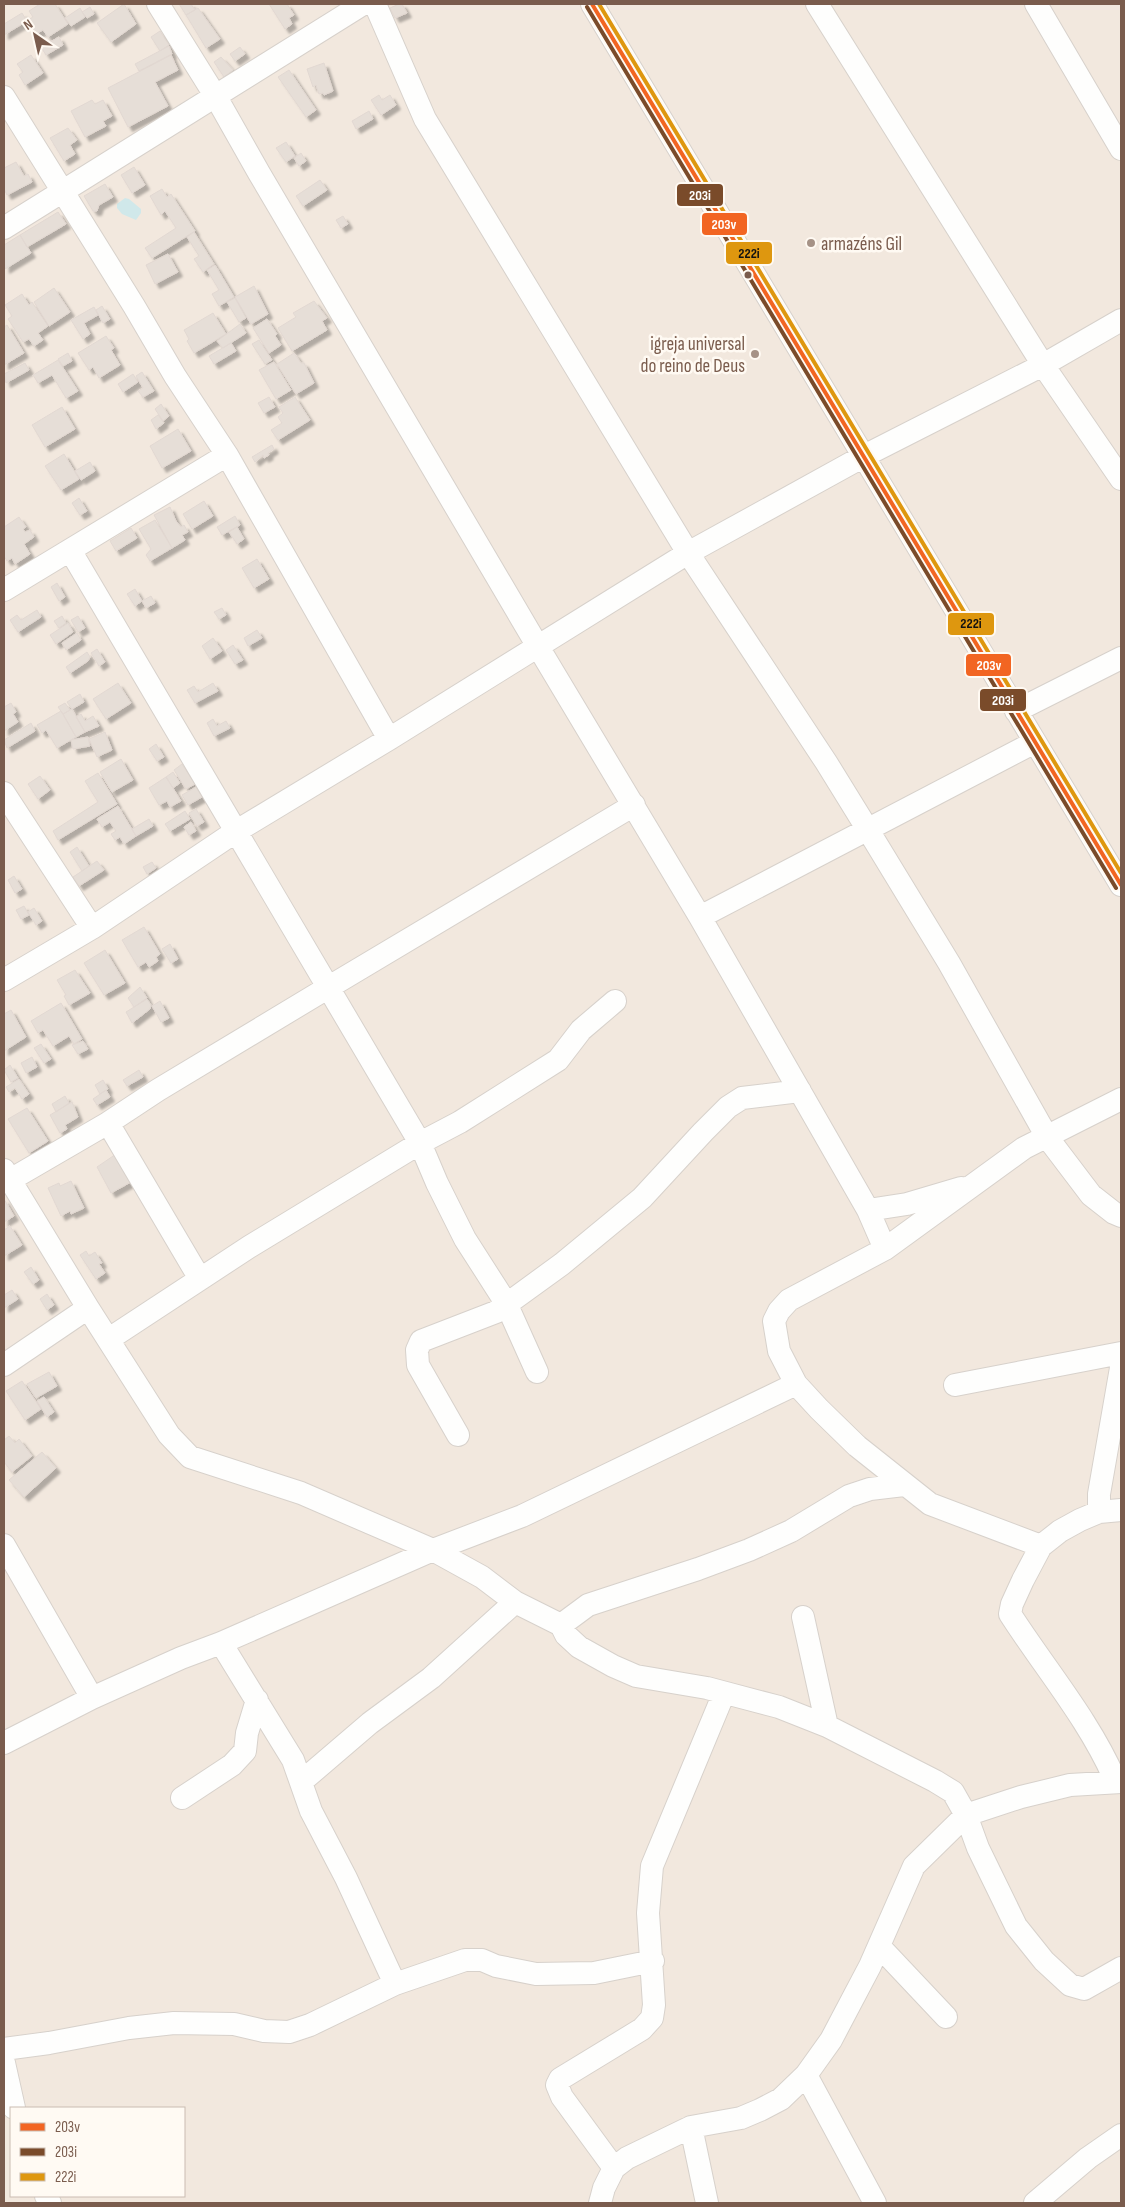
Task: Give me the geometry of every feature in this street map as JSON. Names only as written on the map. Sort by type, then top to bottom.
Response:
[{"type":"street","points":[[158,4],[216,97],[537,646],[700,917],[868,1210],[885,1249]]},
{"type":"street","points":[[4,228],[63,193],[363,4]]},
{"type":"street","points":[[375,4],[425,119],[688,553],[826,762],[868,830],[949,964],[1047,1137],[1091,1195],[1114,1214],[1121,1216]]},
{"type":"street","points":[[592,4],[1121,884]]},
{"type":"street","points":[[817,4],[1043,366],[1121,479]]},
{"type":"street","points":[[1036,4],[1121,149]]},
{"type":"street","points":[[4,97],[134,306],[175,376],[227,455],[389,739]]},
{"type":"street","points":[[4,980],[92,928],[235,832],[389,739],[688,553],[864,456],[1043,366],[1121,320]]},
{"type":"street","points":[[4,590],[227,455]]},
{"type":"street","points":[[70,550],[420,1143],[437,1183],[465,1239],[506,1303],[537,1372]]},
{"type":"street","points":[[1016,711],[1121,658]]},
{"type":"street","points":[[700,917],[1035,742]]},
{"type":"street","points":[[4,792],[92,928]]},
{"type":"street","points":[[634,805],[158,1090],[108,1123],[7,1175],[88,1308],[169,1435],[190,1457],[301,1493],[433,1550],[482,1577],[515,1602],[561,1624],[566,1635],[579,1647],[613,1666],[636,1676],[724,1692],[778,1707],[827,1726],[935,1781],[954,1792],[966,1815],[978,1848],[1016,1926],[1044,1961],[1070,1985],[1084,1989],[1121,1968]]},
{"type":"street","points":[[108,1339],[200,1279],[420,1143],[460,1122],[558,1060],[581,1030],[616,1001]]},
{"type":"street","points":[[458,1434],[418,1365],[416,1350],[421,1341],[496,1312],[562,1264],[642,1198],[728,1107],[742,1098],[800,1091]]},
{"type":"street","points":[[1042,1546],[930,1504],[857,1446],[796,1384],[779,1352],[774,1322],[779,1312],[789,1300],[885,1249],[1024,1148],[1121,1099]]},
{"type":"street","points":[[108,1123],[200,1279]]},
{"type":"street","points":[[868,1210],[907,1204],[972,1185]]},
{"type":"street","points":[[4,1365],[88,1308]]},
{"type":"street","points":[[955,1385],[1121,1353]]},
{"type":"street","points":[[1099,1512],[1099,1494],[1121,1368]]},
{"type":"street","points":[[4,1742],[92,1698],[181,1658],[221,1643],[433,1550],[522,1516],[796,1384]]},
{"type":"street","points":[[561,1624],[588,1605],[698,1570],[750,1550],[791,1531],[849,1496],[870,1489],[904,1485]]},
{"type":"street","points":[[600,2203],[604,2188],[614,2168],[627,2158],[691,2127],[741,2118],[760,2110],[781,2099],[806,2075],[831,2040],[879,1946],[914,1866],[966,1815],[1021,1797],[1070,1785],[1119,1782],[1064,1691],[1010,1614],[1019,1588],[1042,1546],[1060,1531],[1099,1512],[1121,1510]]},
{"type":"street","points":[[4,1545],[92,1698]]},
{"type":"street","points":[[301,1782],[370,1723],[431,1678],[515,1602]]},
{"type":"street","points":[[803,1617],[827,1726]]},
{"type":"street","points":[[221,1643],[293,1760],[311,1811],[346,1878],[395,1984]]},
{"type":"street","points":[[614,2168],[562,2098],[557,2085],[560,2079],[642,2029],[652,2018],[654,2005],[653,1961],[648,1913],[652,1866],[724,1692]]},
{"type":"street","points":[[182,1798],[232,1765],[245,1751],[257,1700]]},
{"type":"street","points":[[879,1946],[946,2017]]},
{"type":"street","points":[[4,2049],[49,2043],[129,2028],[174,2023],[234,2024],[264,2031],[289,2032],[310,2025],[395,1984],[465,1960],[482,1960],[496,1966],[536,1974],[594,1973],[653,1961]]},
{"type":"street","points":[[4,2063],[14,2107]]},
{"type":"street","points":[[806,2075],[875,2203]]},
{"type":"street","points":[[691,2127],[708,2203]]},
{"type":"street","points":[[1035,2203],[1088,2158],[1121,2135]]},
{"type":"shaded area","points":[[4,4],[1121,4],[1121,2203],[4,2203]]},
{"type":"water","points":[[125,198],[141,209],[141,213],[136,220],[122,214],[117,208],[117,204]]},
{"type":"building","points":[[40,4],[55,4],[68,24],[48,37],[43,30],[36,34],[28,20],[33,17],[29,11]]},
{"type":"building","points":[[124,4],[136,24],[111,42],[97,23]]},
{"type":"building","points":[[179,4],[191,4],[195,10],[186,15]]},
{"type":"building","points":[[269,4],[287,4],[294,15],[289,18],[292,24],[285,29]]},
{"type":"building","points":[[402,4],[407,13],[395,18],[390,8]]},
{"type":"building","points":[[90,7],[94,14],[87,18],[82,12]]},
{"type":"building","points":[[80,8],[85,17],[71,26],[65,18]]},
{"type":"building","points":[[198,8],[220,39],[206,48],[186,15]]},
{"type":"building","points":[[22,13],[27,21],[4,35],[4,24]]},
{"type":"building","points":[[160,31],[169,45],[160,51],[151,37]]},
{"type":"building","points":[[59,37],[63,45],[46,55],[41,47]]},
{"type":"building","points":[[169,46],[172,54],[139,71],[135,64]]},
{"type":"building","points":[[240,47],[245,54],[235,61],[230,54]]},
{"type":"building","points":[[31,55],[43,73],[25,85],[19,75],[23,72],[17,64]]},
{"type":"building","points":[[171,55],[178,70],[155,82],[168,106],[128,127],[108,88]]},
{"type":"building","points":[[221,57],[233,70],[224,77],[214,62]]},
{"type":"building","points":[[324,63],[333,91],[324,95],[323,93],[319,94],[316,85],[313,87],[307,69]]},
{"type":"building","points":[[289,70],[316,110],[306,117],[278,77]]},
{"type":"building","points":[[379,95],[382,100],[390,95],[396,105],[381,115],[371,100]]},
{"type":"building","points":[[92,100],[95,104],[103,100],[112,116],[103,121],[106,126],[85,137],[71,111]]},
{"type":"building","points":[[369,111],[373,119],[356,129],[352,121]]},
{"type":"building","points":[[68,128],[77,140],[70,145],[75,154],[64,161],[50,138]]},
{"type":"building","points":[[286,142],[295,156],[286,162],[276,148]]},
{"type":"building","points":[[301,153],[306,161],[299,166],[294,158]]},
{"type":"building","points":[[16,162],[24,176],[28,174],[32,182],[7,195],[4,189],[4,168]]},
{"type":"building","points":[[134,167],[145,185],[132,193],[121,175]]},
{"type":"building","points":[[320,180],[327,190],[303,206],[296,196]]},
{"type":"building","points":[[105,184],[113,197],[99,205],[97,211],[93,211],[84,196]]},
{"type":"building","points":[[162,189],[167,197],[171,194],[195,231],[152,258],[145,248],[176,228],[165,211],[161,215],[150,196]]},
{"type":"building","points":[[58,212],[66,224],[27,247],[20,235]]},
{"type":"building","points":[[343,216],[348,224],[341,228],[336,220]]},
{"type":"building","points":[[194,232],[214,264],[203,272],[194,259],[199,256],[187,237]]},
{"type":"building","points":[[20,235],[31,253],[5,269],[4,245]]},
{"type":"building","points":[[168,254],[178,272],[155,284],[146,265]]},
{"type":"building","points":[[215,265],[234,297],[219,306],[212,294],[219,290],[207,270]]},
{"type":"building","points":[[254,286],[268,314],[251,324],[235,297]]},
{"type":"building","points":[[54,288],[70,312],[49,326],[34,302]]},
{"type":"building","points":[[22,294],[29,305],[32,302],[48,326],[38,333],[43,340],[34,346],[29,339],[23,342],[8,319],[12,316],[5,305]]},
{"type":"building","points":[[235,298],[246,318],[239,322],[227,302]]},
{"type":"building","points":[[314,301],[327,318],[322,321],[327,330],[292,351],[278,328],[296,317],[293,313]]},
{"type":"building","points":[[102,306],[110,319],[103,323],[96,310]]},
{"type":"building","points":[[94,307],[98,315],[84,323],[90,334],[83,339],[71,320]]},
{"type":"building","points":[[213,313],[226,334],[194,353],[187,341],[189,339],[184,330]]},
{"type":"building","points":[[267,319],[277,334],[275,336],[281,345],[269,353],[253,328]]},
{"type":"building","points":[[240,324],[246,333],[223,348],[217,341]]},
{"type":"building","points":[[7,325],[24,353],[4,365],[4,327]]},
{"type":"building","points":[[106,336],[114,348],[111,350],[120,365],[99,378],[93,367],[89,370],[78,353]]},
{"type":"building","points":[[259,340],[272,360],[265,364],[252,344]]},
{"type":"building","points":[[231,343],[236,351],[214,364],[209,356]]},
{"type":"building","points":[[68,353],[72,361],[63,366],[58,359]]},
{"type":"building","points":[[294,353],[301,363],[304,363],[314,383],[296,394],[277,364]]},
{"type":"building","points":[[58,360],[78,391],[66,398],[52,375],[38,383],[33,375]]},
{"type":"building","points":[[274,362],[291,390],[276,399],[259,370]]},
{"type":"building","points":[[25,363],[29,370],[6,383],[4,374]]},
{"type":"building","points":[[142,372],[154,391],[143,397],[138,391],[143,388],[136,376]]},
{"type":"building","points":[[133,374],[138,382],[123,392],[118,384]]},
{"type":"building","points":[[269,397],[275,407],[264,413],[258,403]]},
{"type":"building","points":[[295,397],[310,420],[278,440],[271,430],[282,423],[278,417],[283,413],[279,407]]},
{"type":"building","points":[[161,404],[169,416],[163,421],[155,409]]},
{"type":"building","points":[[62,407],[75,429],[45,447],[32,425]]},
{"type":"building","points":[[158,415],[164,423],[156,429],[151,420]]},
{"type":"building","points":[[178,429],[191,451],[162,468],[150,446]]},
{"type":"building","points":[[272,445],[274,449],[268,453],[269,455],[264,458],[263,455],[255,462],[252,457]]},
{"type":"building","points":[[64,454],[79,479],[61,490],[45,466]]},
{"type":"building","points":[[90,462],[95,471],[81,480],[75,471]]},
{"type":"building","points":[[79,498],[87,511],[80,515],[72,503]]},
{"type":"building","points":[[204,501],[213,516],[192,529],[183,514]]},
{"type":"building","points":[[170,507],[176,521],[181,527],[184,525],[188,532],[182,535],[185,540],[172,548],[154,515]]},
{"type":"building","points":[[235,516],[240,525],[222,535],[217,527]]},
{"type":"building","points":[[19,517],[26,527],[23,529],[25,532],[30,530],[34,537],[24,544],[30,554],[15,564],[12,558],[7,561],[4,556],[4,527]]},
{"type":"building","points":[[155,520],[172,548],[150,561],[146,555],[151,549],[139,529]]},
{"type":"building","points":[[237,527],[244,539],[237,544],[229,532]]},
{"type":"building","points":[[131,528],[137,538],[116,551],[110,541]]},
{"type":"building","points":[[257,559],[269,579],[254,588],[242,568]]},
{"type":"building","points":[[57,583],[65,597],[59,601],[51,587]]},
{"type":"building","points":[[135,589],[142,601],[135,606],[127,594]]},
{"type":"building","points":[[151,596],[155,603],[146,608],[142,601]]},
{"type":"building","points":[[222,608],[226,615],[219,619],[214,612]]},
{"type":"building","points":[[37,610],[41,617],[18,632],[10,620],[17,615],[21,620]]},
{"type":"building","points":[[62,616],[66,623],[59,628],[54,621]]},
{"type":"building","points":[[78,616],[85,628],[78,632],[71,620]]},
{"type":"building","points":[[68,623],[73,632],[56,644],[50,635]]},
{"type":"building","points":[[257,630],[262,638],[248,646],[244,638]]},
{"type":"building","points":[[77,633],[81,640],[66,650],[62,643]]},
{"type":"building","points":[[213,638],[222,651],[210,659],[202,646]]},
{"type":"building","points":[[233,645],[243,660],[235,664],[226,650]]},
{"type":"building","points":[[97,649],[105,662],[99,666],[91,653]]},
{"type":"building","points":[[87,652],[90,657],[88,661],[70,673],[66,667]]},
{"type":"building","points":[[118,683],[131,703],[106,719],[93,699]]},
{"type":"building","points":[[213,683],[218,691],[195,703],[187,690],[194,686],[198,692]]},
{"type":"building","points":[[80,694],[84,702],[72,709],[67,702]]},
{"type":"building","points":[[11,703],[16,712],[13,714],[18,722],[4,731],[4,707]]},
{"type":"building","points":[[65,703],[70,710],[63,714],[58,707]]},
{"type":"building","points":[[72,709],[85,732],[76,737],[63,714]]},
{"type":"building","points":[[61,711],[76,737],[57,748],[46,730],[42,733],[37,725]]},
{"type":"building","points":[[81,714],[85,721],[93,716],[99,726],[85,732],[76,717]]},
{"type":"building","points":[[213,719],[217,726],[226,721],[230,728],[214,736],[207,723]]},
{"type":"building","points":[[31,723],[35,731],[7,748],[4,740]]},
{"type":"building","points":[[105,732],[112,750],[97,757],[89,739]]},
{"type":"building","points":[[88,737],[90,746],[73,749],[71,740]]},
{"type":"building","points":[[156,744],[164,757],[157,761],[149,749]]},
{"type":"building","points":[[121,759],[133,780],[112,792],[100,772]]},
{"type":"building","points":[[182,764],[195,784],[186,789],[174,770]]},
{"type":"building","points":[[173,772],[180,783],[173,788],[166,777]]},
{"type":"building","points":[[98,773],[117,804],[58,840],[53,831],[98,802],[85,781]]},
{"type":"building","points":[[40,776],[50,790],[38,799],[28,784]]},
{"type":"building","points":[[166,777],[181,801],[170,807],[167,801],[159,805],[149,788]]},
{"type":"building","points":[[196,787],[202,797],[188,805],[182,795]]},
{"type":"building","points":[[118,806],[136,836],[124,844],[120,837],[115,840],[111,834],[116,831],[110,822],[102,827],[97,819]]},
{"type":"building","points":[[196,809],[204,822],[197,826],[189,813]]},
{"type":"building","points":[[185,811],[190,819],[170,831],[165,824]]},
{"type":"building","points":[[149,819],[153,826],[136,836],[132,829]]},
{"type":"building","points":[[191,822],[196,831],[189,835],[184,827]]},
{"type":"building","points":[[77,847],[89,866],[82,871],[70,852]]},
{"type":"building","points":[[97,861],[104,870],[79,886],[73,877]]},
{"type":"building","points":[[152,862],[156,868],[147,874],[143,867]]},
{"type":"building","points":[[14,876],[22,889],[15,893],[8,880]]},
{"type":"building","points":[[24,906],[29,915],[21,919],[16,910]]},
{"type":"building","points":[[34,908],[42,921],[36,925],[28,912]]},
{"type":"building","points":[[144,927],[160,954],[156,957],[158,961],[149,967],[146,962],[138,967],[122,940]]},
{"type":"building","points":[[170,944],[178,959],[171,963],[162,949]]},
{"type":"building","points":[[105,950],[125,983],[104,995],[84,963]]},
{"type":"building","points":[[75,970],[90,993],[69,1005],[64,996],[66,995],[57,980]]},
{"type":"building","points":[[140,987],[147,998],[134,1007],[128,998]]},
{"type":"building","points":[[147,999],[151,1005],[150,1009],[132,1023],[126,1012]]},
{"type":"building","points":[[160,1001],[169,1018],[161,1022],[152,1006]]},
{"type":"building","points":[[61,1003],[82,1039],[74,1044],[69,1036],[53,1046],[43,1030],[38,1033],[31,1021]]},
{"type":"building","points":[[11,1010],[26,1037],[4,1051],[4,1014]]},
{"type":"building","points":[[83,1041],[88,1049],[78,1054],[72,1045]]},
{"type":"building","points":[[41,1044],[51,1059],[44,1063],[34,1048]]},
{"type":"building","points":[[32,1057],[37,1067],[26,1073],[21,1063]]},
{"type":"building","points":[[10,1065],[18,1078],[11,1082],[4,1070]]},
{"type":"building","points":[[139,1070],[143,1077],[127,1086],[123,1080]]},
{"type":"building","points":[[19,1079],[29,1094],[22,1099],[15,1088],[9,1092],[6,1087]]},
{"type":"building","points":[[103,1080],[108,1089],[100,1094],[95,1085]]},
{"type":"building","points":[[106,1090],[110,1097],[97,1105],[93,1099]]},
{"type":"building","points":[[65,1096],[69,1103],[56,1112],[52,1104]]},
{"type":"building","points":[[72,1102],[78,1117],[65,1125],[67,1129],[60,1133],[50,1115]]},
{"type":"building","points":[[27,1108],[48,1141],[29,1153],[8,1119]]},
{"type":"building","points":[[116,1154],[131,1182],[111,1193],[97,1167]]},
{"type":"building","points":[[71,1181],[84,1208],[71,1214],[70,1211],[61,1216],[48,1188],[59,1183],[60,1186]]},
{"type":"building","points":[[4,1199],[14,1216],[4,1222]]},
{"type":"building","points":[[10,1226],[22,1245],[4,1256],[4,1230]]},
{"type":"building","points":[[86,1251],[89,1256],[95,1252],[102,1263],[99,1264],[105,1273],[96,1279],[80,1255]]},
{"type":"building","points":[[31,1267],[39,1280],[33,1284],[24,1272]]},
{"type":"building","points":[[12,1290],[18,1299],[4,1308],[4,1295]]},
{"type":"building","points":[[47,1294],[54,1305],[47,1310],[40,1299]]},
{"type":"building","points":[[49,1372],[57,1386],[36,1398],[27,1384]]},
{"type":"building","points":[[22,1381],[41,1409],[25,1420],[6,1391]]},
{"type":"building","points":[[44,1397],[54,1412],[47,1417],[37,1401]]},
{"type":"building","points":[[9,1436],[15,1443],[19,1439],[32,1456],[12,1472],[4,1462],[4,1440]]},
{"type":"building","points":[[42,1452],[56,1468],[24,1497],[9,1480]]},
{"type":"transit line","name":"203v","points":[[592,4],[1121,885]]},
{"type":"transit line","name":"222i","points":[[599,4],[1121,873]]},
{"type":"transit line","name":"203i","points":[[587,7],[1116,888]]},
{"type":"place","name":"armazéns Gil","points":[[811,243]]},
{"type":"place","name":"igreja universal do reino de Deus","points":[[755,354]]}]
